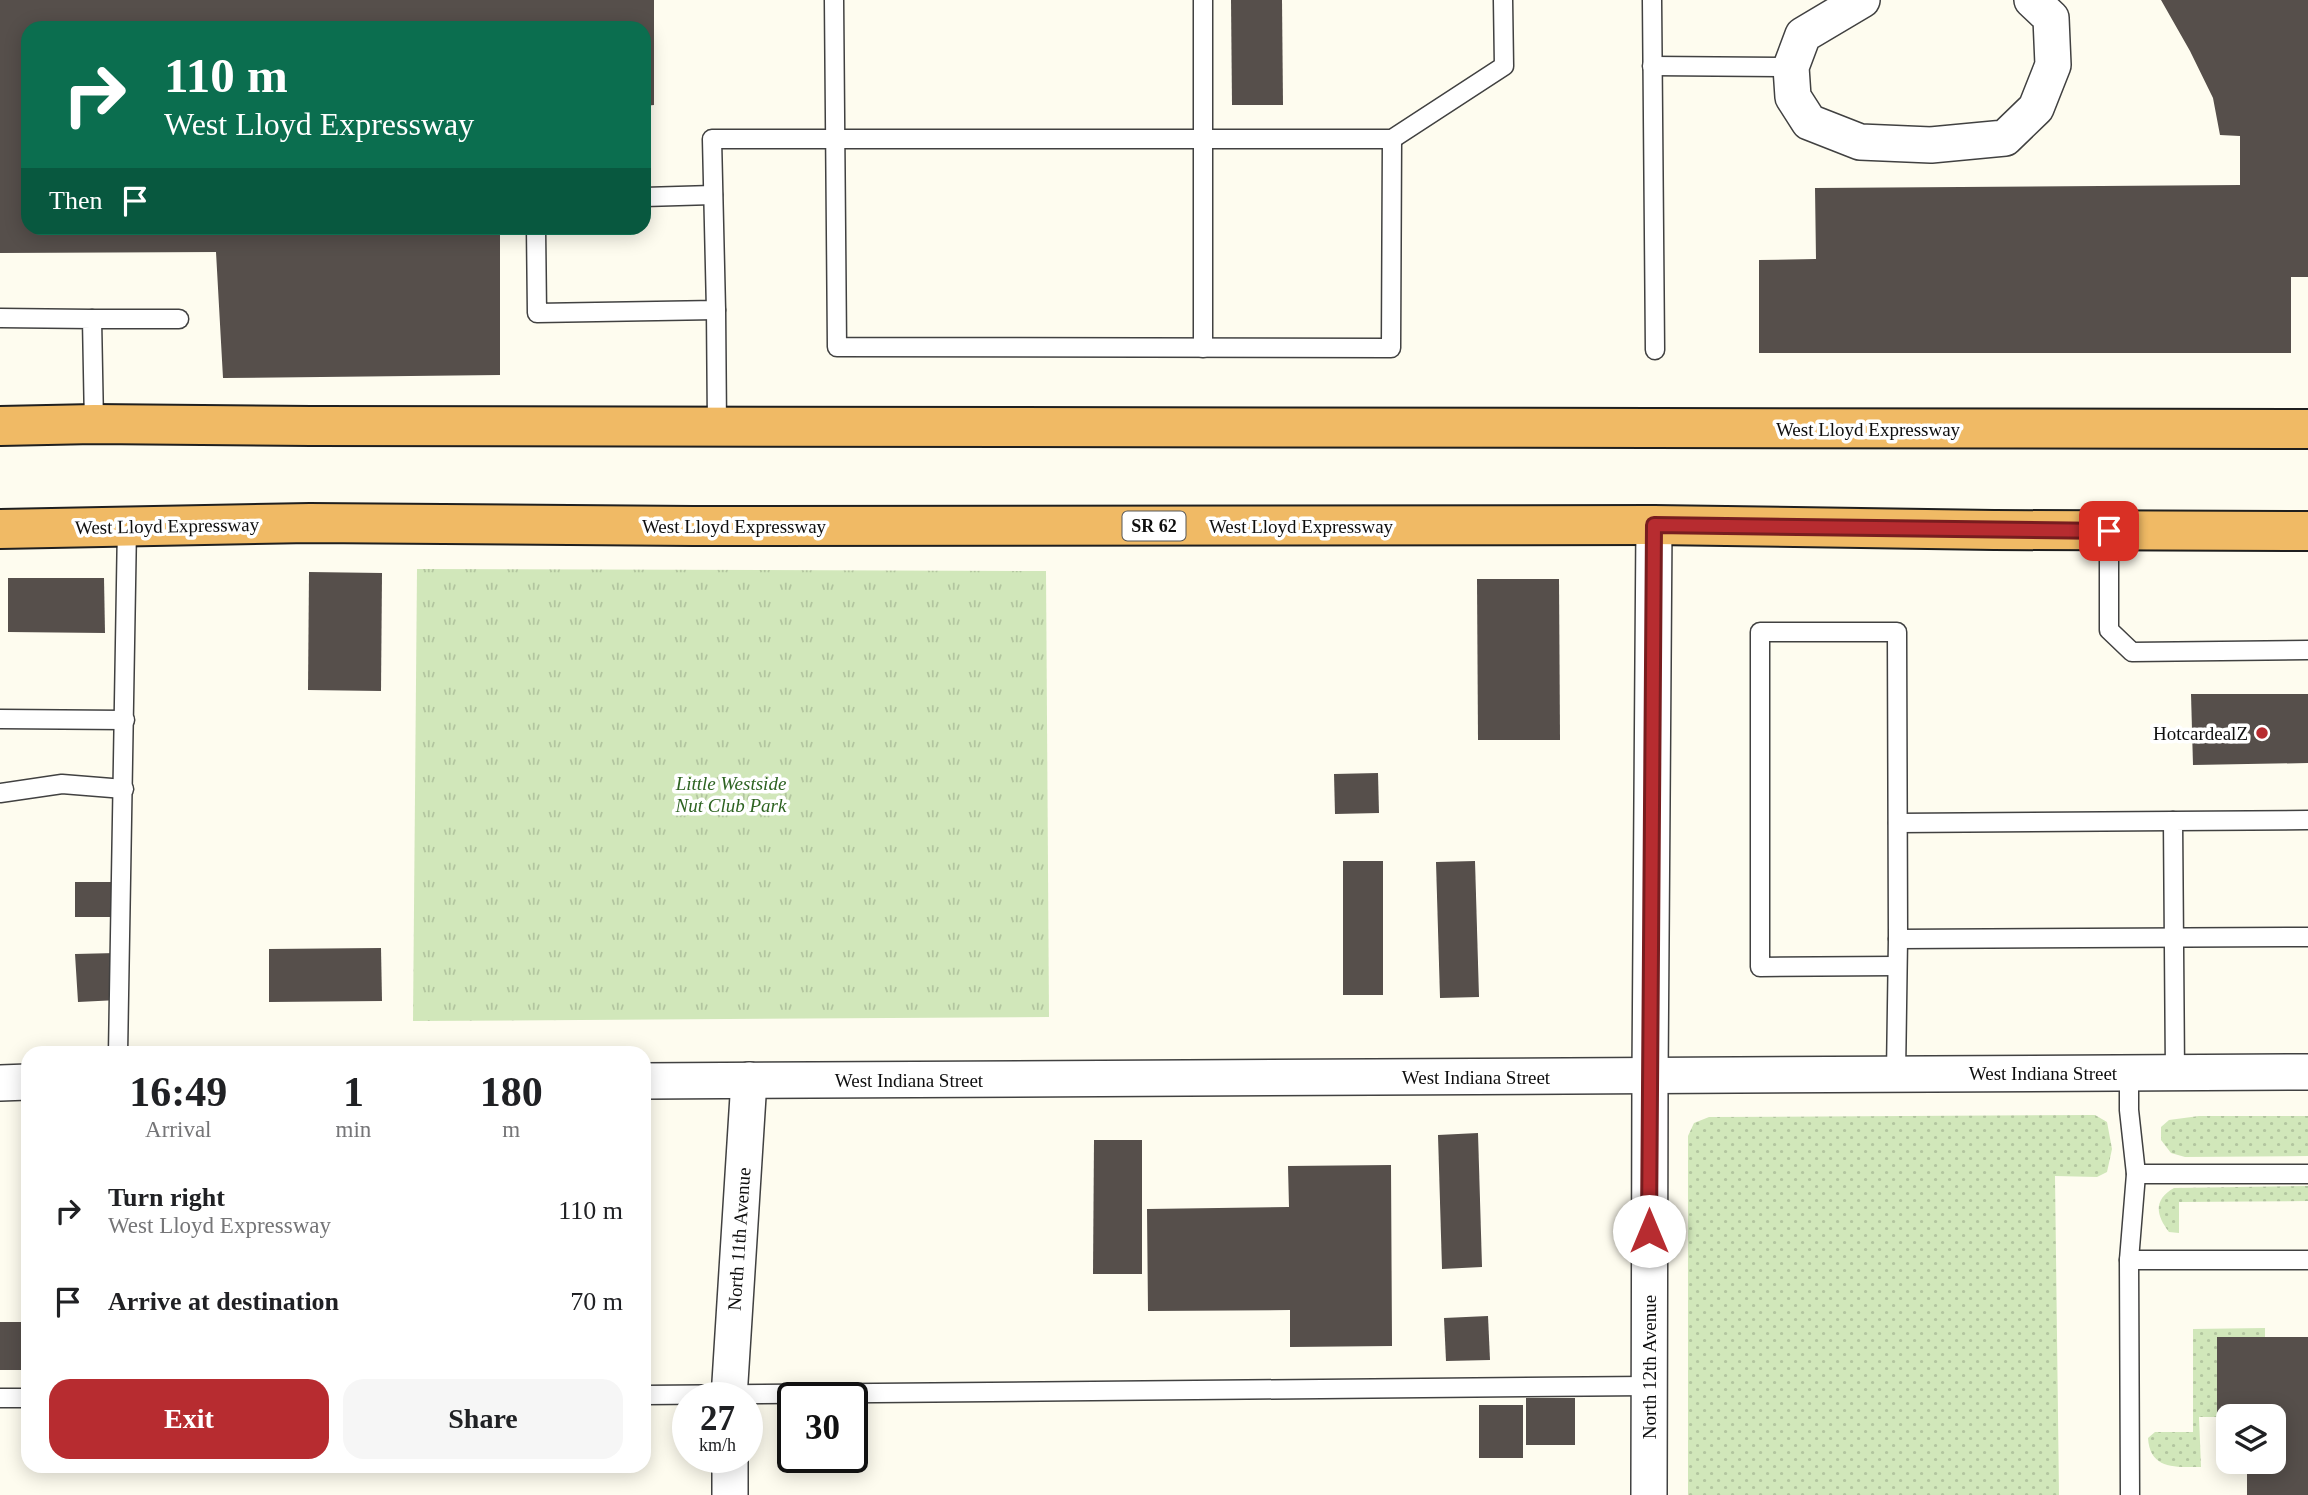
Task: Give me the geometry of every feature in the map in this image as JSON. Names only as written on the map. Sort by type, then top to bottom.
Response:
[{"type":"highway","name":"West Lloyd Expressway","points":[[0,426],[94,424],[2308,429]]},
{"type":"highway","name":"West Lloyd Expressway","points":[[0,529],[310,523],[693,526],[1654,525],[2308,531]]},
{"type":"street","points":[[1862,0],[1803,35],[1791,67],[1793,97],[1809,122],[1860,142],[1931,145],[2005,138],[2036,108],[2053,65],[2051,18],[2032,0]]},
{"type":"street","name":"North 12th Avenue","points":[[1649,1495],[1654,525]]},
{"type":"street","name":"West Indiana Street","points":[[651,1081],[2308,1072]]},
{"type":"street","name":"North 11th Avenue","points":[[730,1382],[749,1080]]},
{"type":"street","points":[[0,1083],[21,1083]]},
{"type":"street","points":[[730,1473],[730,1495]]},
{"type":"lane","points":[[834,0],[837,347],[1391,348],[1392,139]]},
{"type":"lane","points":[[1203,0],[1203,348]]},
{"type":"lane","points":[[717,426],[712,139],[1392,139],[1504,66],[1503,0]]},
{"type":"lane","points":[[1652,0],[1655,350]]},
{"type":"lane","points":[[1652,66],[1791,67]]},
{"type":"lane","points":[[651,197],[713,195]]},
{"type":"lane","points":[[536,235],[537,313],[716,310]]},
{"type":"lane","points":[[0,318],[179,318]]},
{"type":"lane","points":[[93,319],[94,424]]},
{"type":"lane","points":[[118,1046],[127,526]]},
{"type":"lane","points":[[2109,531],[2109,630],[2132,652],[2308,650]]},
{"type":"lane","points":[[1896,966],[1760,967],[1760,632],[1897,632],[1896,1074]]},
{"type":"lane","points":[[0,719],[125,720]]},
{"type":"lane","points":[[0,793],[62,784],[124,789]]},
{"type":"lane","points":[[1898,823],[2308,820]]},
{"type":"lane","points":[[2173,821],[2175,1073]]},
{"type":"lane","points":[[1898,939],[2308,937]]},
{"type":"lane","points":[[2129,1073],[2129,1110],[2136,1174],[2129,1260],[2130,1495]]},
{"type":"lane","points":[[2136,1174],[2308,1174]]},
{"type":"lane","points":[[2129,1260],[2308,1260]]},
{"type":"lane","points":[[763,1397],[1648,1386]]},
{"type":"lane","points":[[651,1395],[672,1396]]},
{"type":"lane","points":[[0,1398],[21,1398]]},
{"type":"green space","name":"Little Westside Nut Club Park","points":[[417,569],[1046,571],[1049,1017],[413,1021]]},
{"type":"green space","points":[[2095,1115],[2107,1122],[2112,1149],[2107,1172],[2097,1177],[2055,1176],[2059,1495],[1688,1495],[1688,1136],[1694,1123],[1709,1117]]},
{"type":"green space","points":[[2199,1116],[2308,1116],[2308,1156],[2185,1157],[2171,1153],[2161,1140],[2161,1127],[2169,1120]]},
{"type":"green space","points":[[2308,1186],[2308,1201],[2179,1202],[2179,1233],[2169,1232],[2159,1214],[2160,1203],[2174,1188]]},
{"type":"green space","points":[[2265,1328],[2265,1337],[2225,1404],[2216,1404],[2216,1417],[2199,1417],[2201,1467],[2174,1466],[2159,1461],[2154,1456],[2148,1438],[2155,1432],[2193,1432],[2193,1329]]},
{"type":"building","points":[[0,0],[654,0],[654,105],[651,105],[651,21],[21,21],[21,235],[500,235],[500,375],[223,378],[216,252],[0,253]]},
{"type":"building","points":[[1231,0],[1282,0],[1283,105],[1232,105]]},
{"type":"building","points":[[2161,0],[2308,0],[2308,277],[2291,277],[2291,353],[1759,353],[1759,260],[1816,259],[1815,188],[2240,185],[2240,136],[2220,135],[2213,98]]},
{"type":"building","points":[[309,572],[382,573],[381,691],[308,690]]},
{"type":"building","points":[[8,578],[104,578],[105,633],[8,632]]},
{"type":"building","points":[[1477,579],[1559,579],[1560,740],[1478,740]]},
{"type":"building","points":[[2191,694],[2308,694],[2308,763],[2193,765]]},
{"type":"building","points":[[1378,773],[1379,813],[1335,814],[1334,774]]},
{"type":"building","points":[[1343,861],[1383,861],[1383,995],[1343,995]]},
{"type":"building","points":[[1475,861],[1479,997],[1440,998],[1436,862]]},
{"type":"building","points":[[75,882],[111,882],[111,917],[75,917]]},
{"type":"building","points":[[381,948],[382,1001],[269,1002],[269,949]]},
{"type":"building","points":[[116,953],[118,1000],[78,1002],[75,954]]},
{"type":"building","points":[[1478,1133],[1482,1267],[1442,1269],[1438,1135]]},
{"type":"building","points":[[1094,1140],[1142,1140],[1142,1274],[1093,1274]]},
{"type":"building","points":[[1391,1165],[1392,1346],[1290,1347],[1290,1310],[1148,1311],[1147,1209],[1289,1207],[1288,1166]]},
{"type":"building","points":[[1488,1316],[1490,1360],[1446,1361],[1444,1318]]},
{"type":"building","points":[[0,1322],[21,1322],[21,1370],[0,1370]]},
{"type":"building","points":[[2217,1337],[2308,1337],[2308,1495],[2247,1495],[2247,1474],[2286,1474],[2286,1404],[2217,1404]]},
{"type":"building","points":[[1526,1398],[1575,1398],[1575,1445],[1526,1445]]},
{"type":"building","points":[[1479,1405],[1523,1405],[1523,1458],[1479,1458]]},
{"type":"place","name":"HotcardealZ","points":[[2262,733]]},
{"type":"route","points":[[1649,1231],[1654,525],[2109,531]]}]
